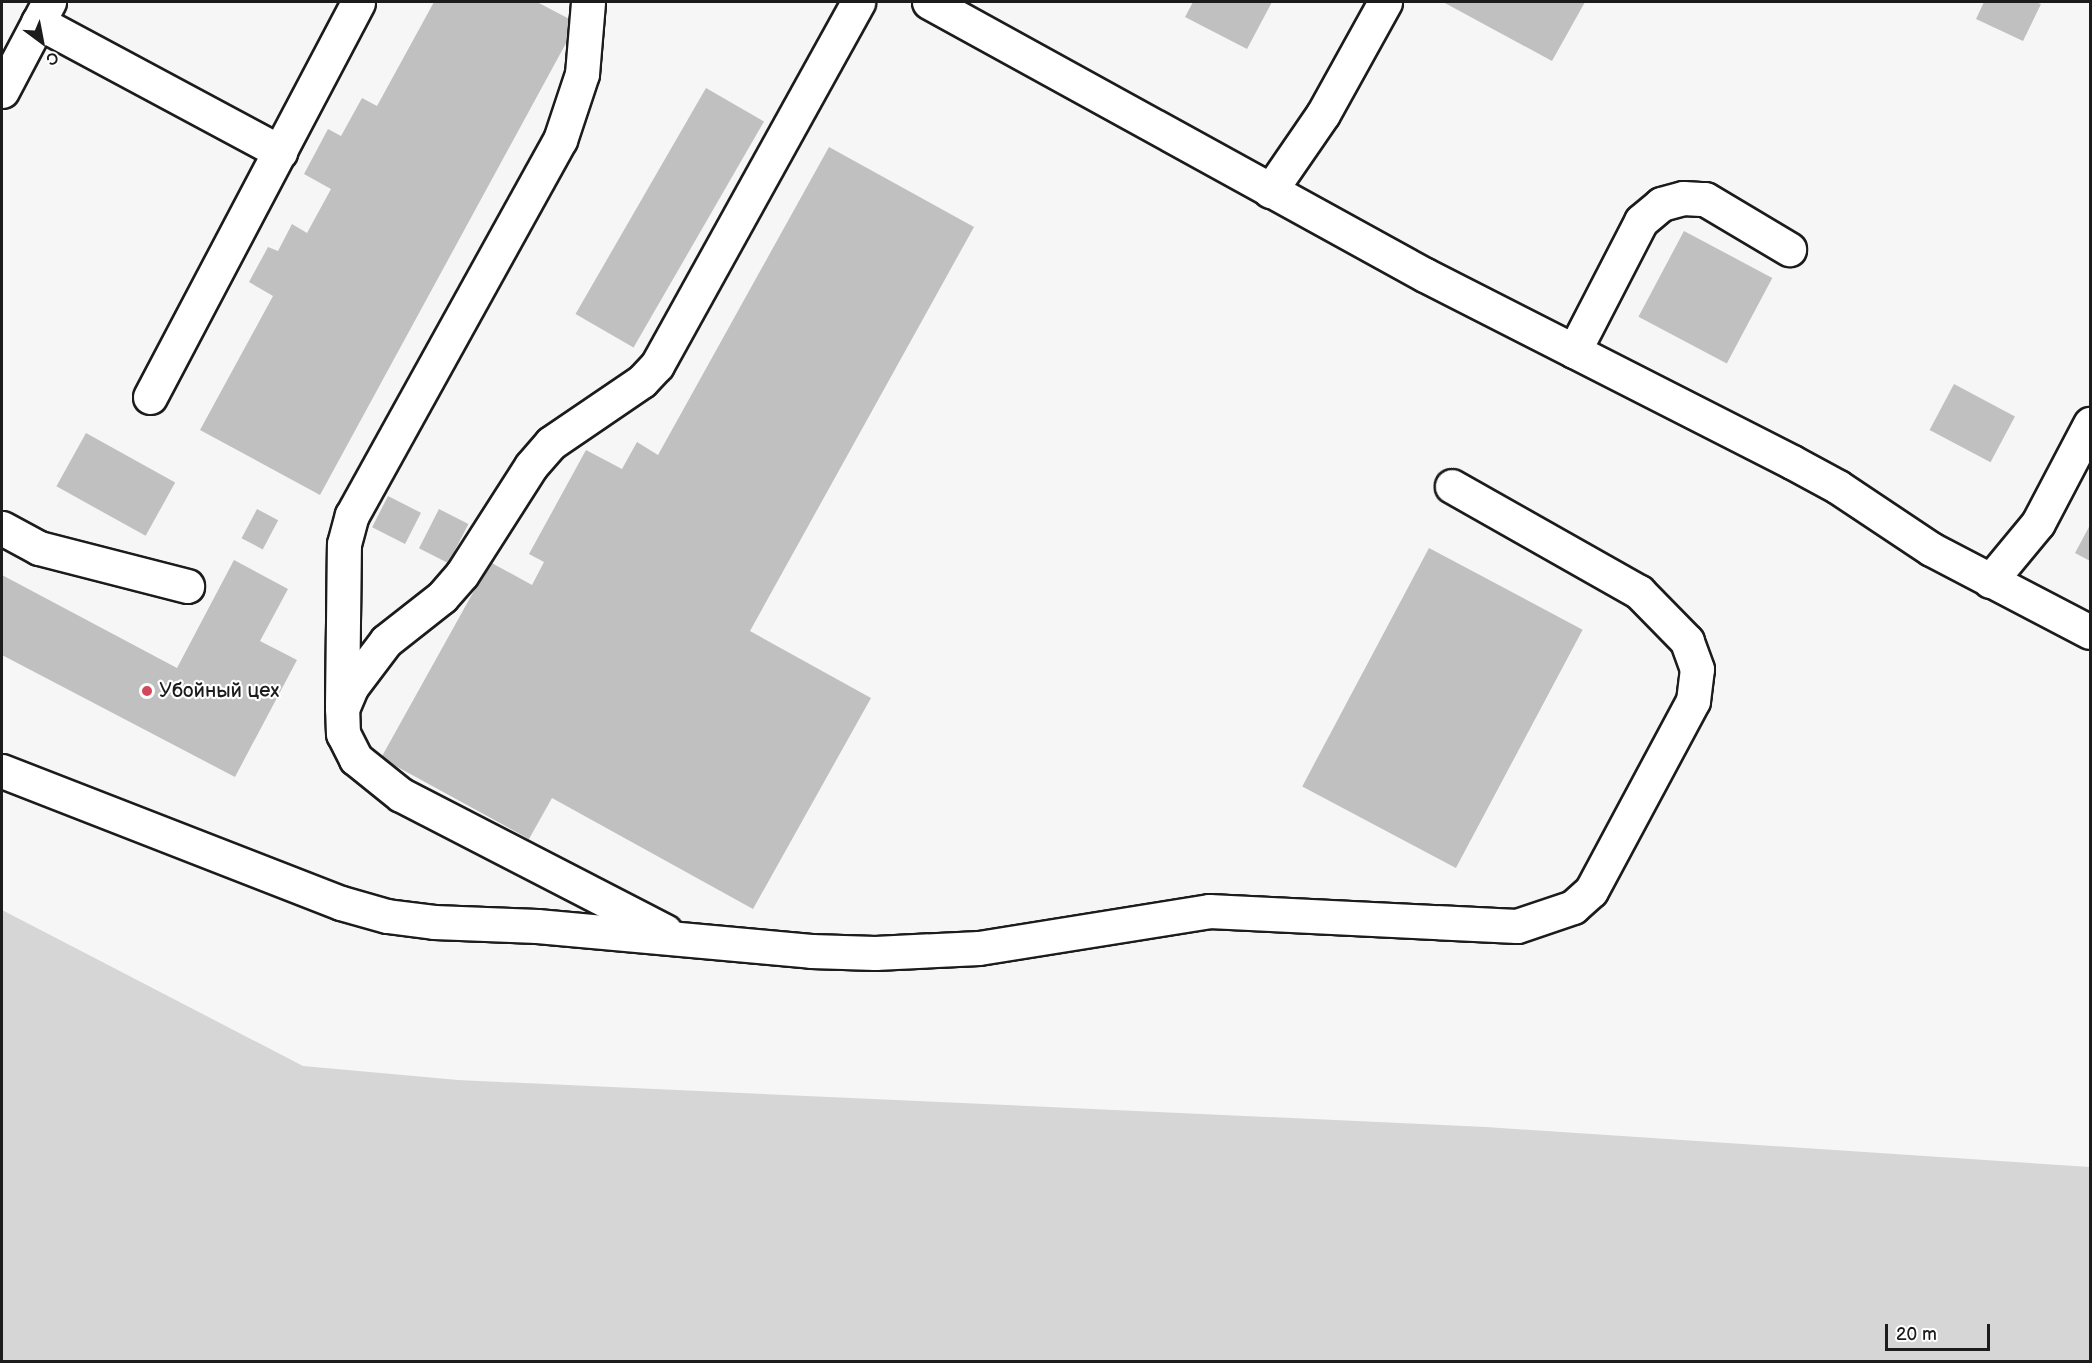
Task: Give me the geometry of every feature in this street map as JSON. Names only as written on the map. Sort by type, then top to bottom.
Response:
[{"type":"street","points":[[150,397],[358,2]]},
{"type":"street","points":[[588,2],[582,74],[560,140],[352,515],[344,544],[343,734],[356,759],[374,777],[401,795],[680,938]]},
{"type":"street","points":[[342,709],[357,679],[386,641],[442,597],[462,574],[537,458],[552,443],[642,381],[657,365],[858,2]]},
{"type":"street","points":[[929,2],[1270,191],[1820,477],[1931,549],[2091,632]]},
{"type":"street","points":[[1270,191],[1323,114],[1385,2]]},
{"type":"street","points":[[2,91],[44,12],[279,152]]},
{"type":"street","points":[[1574,351],[1641,221],[1661,204],[1683,198],[1705,200],[1789,249]]},
{"type":"street","points":[[1990,581],[2038,523],[2091,424]]},
{"type":"street","points":[[2,771],[341,903],[387,916],[434,922],[537,926],[811,951],[926,952],[979,948],[1209,911],[1517,926],[1573,907],[1591,891],[1609,864],[1693,701],[1697,669],[1687,640],[1639,592],[1452,486]]},
{"type":"street","points":[[2,528],[39,548],[187,586]]},
{"type":"street","points":[[537,926],[556,916],[564,898],[550,872]]},
{"type":"shaded area","points":[[2,910],[303,1066],[458,1080],[1486,1127],[2090,1167],[2090,1361],[2,1361]]},
{"type":"building","points":[[434,2],[537,2],[577,23],[320,495],[200,430],[273,296],[249,282],[268,247],[278,251],[292,224],[307,233],[331,189],[304,174],[328,129],[341,136],[362,98],[377,106]]},
{"type":"building","points":[[1193,2],[1272,2],[1247,49],[1185,17]]},
{"type":"building","points":[[1443,2],[1585,2],[1552,61]]},
{"type":"building","points":[[1984,2],[2041,4],[2023,41],[1976,19]]},
{"type":"building","points":[[706,88],[764,122],[634,348],[576,314]]},
{"type":"building","points":[[829,147],[974,227],[750,631],[871,698],[753,909],[552,798],[529,839],[381,758],[490,562],[532,585],[544,562],[529,554],[586,450],[622,469],[637,442],[658,455]]},
{"type":"building","points":[[1684,231],[1772,278],[1727,364],[1638,317]]},
{"type":"building","points":[[1954,384],[2015,416],[1991,462],[1930,430]]},
{"type":"building","points":[[86,433],[175,482],[146,536],[56,486]]},
{"type":"building","points":[[388,496],[421,513],[405,544],[372,527]]},
{"type":"building","points":[[257,509],[278,520],[263,549],[242,538]]},
{"type":"building","points":[[439,509],[468,524],[448,563],[419,548]]},
{"type":"building","points":[[2090,525],[2090,561],[2075,553]]},
{"type":"building","points":[[1429,548],[1583,630],[1456,868],[1302,786]]},
{"type":"building","name":"Убойный цех","points":[[234,560],[288,589],[260,641],[297,660],[235,777],[2,655],[2,575],[177,668]]},
{"type":"place","name":"Убойный цех","points":[[147,691]]}]
